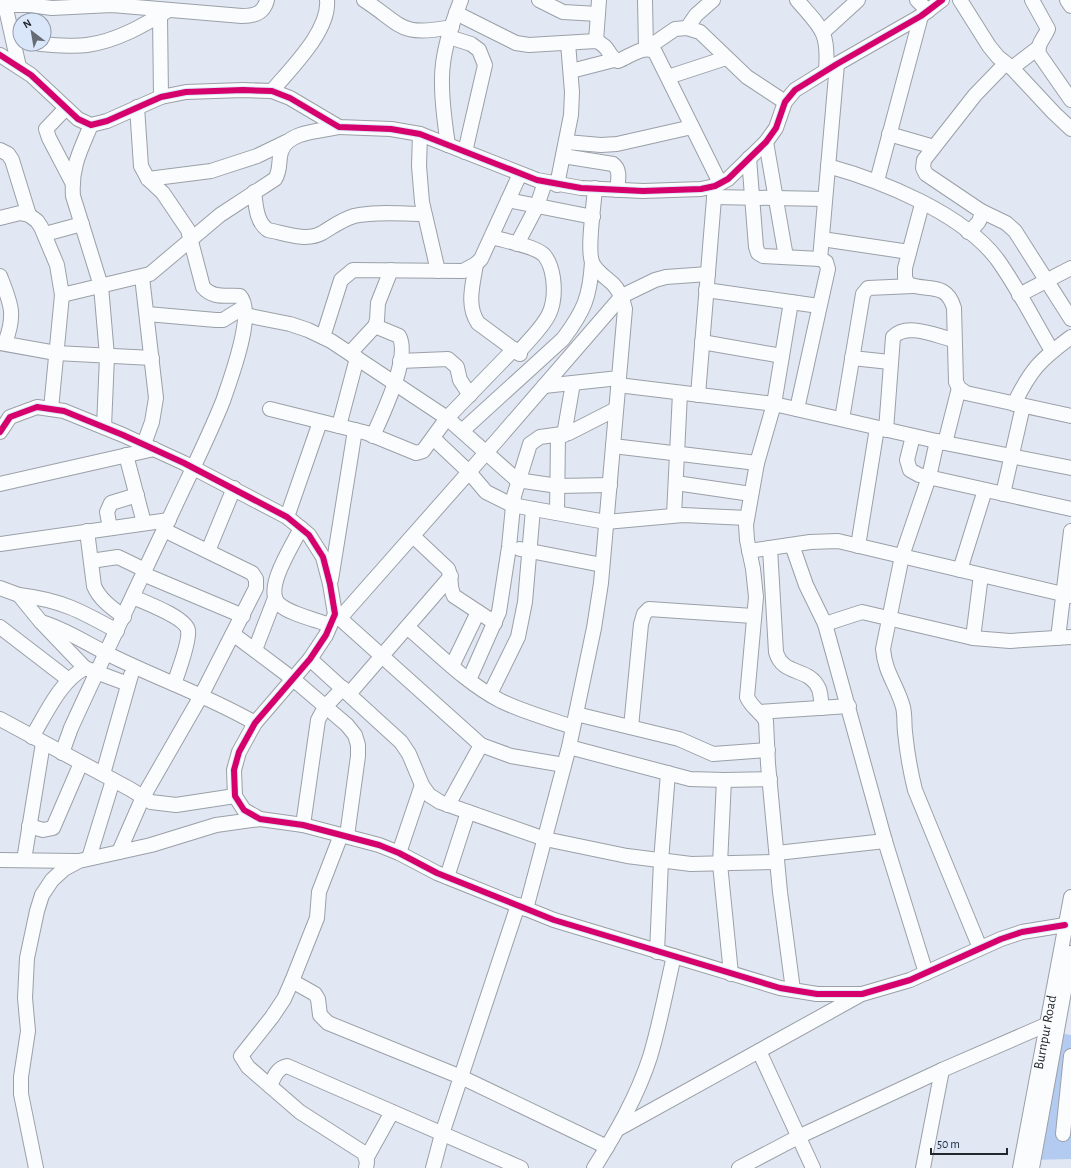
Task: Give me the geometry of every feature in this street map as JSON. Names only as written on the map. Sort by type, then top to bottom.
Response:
[{"type":"street","points":[[12,26],[5,3],[52,8],[112,5],[165,13],[253,16],[262,12],[267,0]]},
{"type":"street","points":[[272,92],[308,48],[320,29],[325,15],[327,0]]},
{"type":"street","points":[[364,0],[395,24],[406,29],[450,32],[479,50],[485,65],[465,152]]},
{"type":"street","points":[[539,0],[563,12],[598,14]]},
{"type":"street","points":[[596,41],[599,0]]},
{"type":"street","points":[[644,0],[646,49]]},
{"type":"street","points":[[686,28],[696,14],[712,0]]},
{"type":"street","points":[[796,0],[823,32],[832,67],[828,166],[820,259]]},
{"type":"street","points":[[823,32],[858,0]]},
{"type":"street","points":[[877,181],[924,13],[917,0]]},
{"type":"street","points":[[716,189],[766,142],[776,128],[785,102],[795,90],[924,13],[942,0]]},
{"type":"street","points":[[960,0],[989,46],[1054,114],[1071,129]]},
{"type":"street","points":[[1032,0],[1048,29],[1038,48],[1008,66],[975,95],[924,160],[923,168],[926,174],[981,211],[1006,223],[1015,231],[1071,319]]},
{"type":"street","points":[[1067,0],[1071,6]]},
{"type":"street","points":[[448,145],[442,82],[443,67],[450,32],[460,3],[516,43],[529,45],[596,41],[603,44],[607,48],[614,60]]},
{"type":"street","points":[[52,45],[75,46],[96,43],[124,34],[165,13]]},
{"type":"street","points":[[161,98],[165,13]]},
{"type":"street","points":[[571,71],[614,60],[618,61],[646,49],[676,29],[686,28],[700,32],[747,77],[785,102]]},
{"type":"street","points":[[517,244],[551,183],[563,156],[572,92],[568,43]]},
{"type":"street","points":[[1038,48],[1039,54],[1071,100]]},
{"type":"street","points":[[646,49],[651,49],[655,52],[668,77],[692,127],[716,189],[698,395]]},
{"type":"street","points":[[18,52],[19,67]]},
{"type":"street","points":[[0,55],[31,75],[78,119],[90,125],[107,121],[161,98],[186,92],[213,90],[272,92],[290,98],[339,128]]},
{"type":"street","points":[[668,77],[726,58]]},
{"type":"street","points":[[62,753],[91,669],[106,654],[222,402],[237,357],[245,311],[243,300],[240,296],[216,296],[208,293],[203,287],[200,280],[192,239],[183,221],[163,193],[148,179],[141,166],[137,107]]},
{"type":"street","points":[[66,108],[46,129],[49,138],[72,182]]},
{"type":"street","points":[[90,125],[74,167],[72,182],[73,196],[101,286],[107,334],[104,427]]},
{"type":"street","points":[[566,142],[601,146],[617,144],[692,127]]},
{"type":"street","points":[[148,179],[211,171],[257,156],[299,136],[339,128],[391,129],[420,134],[520,174],[551,183],[617,190],[682,191],[716,189],[752,198],[825,199]]},
{"type":"street","points":[[420,134],[419,166],[424,214],[438,270]]},
{"type":"street","points":[[889,134],[934,147]]},
{"type":"street","points":[[62,296],[142,278],[157,270],[220,215],[275,179],[280,172],[280,155],[286,142]]},
{"type":"street","points":[[766,142],[786,257]]},
{"type":"street","points":[[0,150],[8,154],[12,160],[29,215]]},
{"type":"street","points":[[563,156],[613,164],[617,167],[619,173],[617,190]]},
{"type":"street","points":[[749,158],[756,247],[758,253],[763,256],[820,259],[826,262],[828,268],[797,409]]},
{"type":"street","points":[[828,166],[877,181],[938,211],[968,232],[996,258],[1052,351]]},
{"type":"street","points":[[323,337],[341,280],[346,274],[357,270],[463,271],[476,264],[481,259],[492,237],[520,174]]},
{"type":"street","points":[[163,193],[164,177]]},
{"type":"street","points":[[462,431],[563,339],[575,324],[587,298],[590,285],[592,262],[590,249],[595,188]]},
{"type":"street","points":[[254,192],[258,216],[263,227],[268,230],[304,237],[314,237],[341,221],[355,216],[424,214]]},
{"type":"street","points":[[508,200],[593,217]]},
{"type":"street","points":[[913,286],[908,284],[905,278],[922,204]]},
{"type":"street","points":[[968,232],[978,224],[982,216],[981,211]]},
{"type":"street","points":[[0,218],[20,213],[29,215],[37,221],[45,234],[57,265],[62,296],[51,409]]},
{"type":"street","points":[[45,234],[82,224]]},
{"type":"street","points":[[270,409],[355,430],[416,453],[423,450],[447,418],[516,351],[548,316],[554,304],[555,293],[552,271],[544,255],[536,250],[492,237]]},
{"type":"street","points":[[822,238],[910,252]]},
{"type":"street","points":[[439,1166],[442,1134],[544,840],[569,747],[594,628],[610,484],[625,309],[622,296],[614,284],[596,270],[592,262]]},
{"type":"street","points":[[476,264],[471,299],[473,316],[478,323],[535,365]]},
{"type":"street","points":[[1019,295],[1071,268]]},
{"type":"street","points":[[339,426],[354,356],[377,320],[378,303],[391,270]]},
{"type":"street","points":[[260,819],[244,810],[235,796],[234,770],[239,752],[255,724],[310,659],[335,619],[413,536],[470,472],[622,296],[655,280],[666,277],[708,274]]},
{"type":"street","points":[[0,276],[9,300],[12,314],[12,323],[2,343],[56,353],[152,358]]},
{"type":"street","points":[[142,278],[155,382],[155,409],[149,447]]},
{"type":"street","points":[[842,419],[864,294],[868,288],[913,286],[938,289],[946,293],[951,300],[954,308],[956,382],[959,388],[966,393],[1071,416]]},
{"type":"street","points":[[706,290],[819,306]]},
{"type":"street","points":[[791,302],[774,404],[757,463],[751,494],[747,518],[747,540],[755,585],[748,697],[753,708],[759,712],[766,721],[777,857],[793,990]]},
{"type":"street","points":[[147,314],[223,320],[245,311],[290,324],[323,337],[447,418],[517,480],[558,486],[610,484]]},
{"type":"street","points":[[373,436],[396,384],[402,345],[399,336],[374,326]]},
{"type":"street","points":[[858,546],[882,429],[893,337],[899,331],[908,330],[954,340]]},
{"type":"street","points":[[1003,494],[1011,456],[1018,405],[1032,371],[1052,351],[1071,337]]},
{"type":"street","points":[[702,342],[782,356]]},
{"type":"street","points":[[852,358],[890,362]]},
{"type":"street","points":[[400,361],[448,359],[457,367],[460,380],[470,394]]},
{"type":"street","points":[[544,386],[572,383],[618,382],[680,393],[774,404],[913,436],[1071,468]]},
{"type":"street","points":[[557,513],[561,435],[572,383]]},
{"type":"street","points":[[959,388],[902,556],[882,649],[884,662],[890,678],[898,692],[903,709],[909,764],[915,790],[980,948]]},
{"type":"street","points":[[674,515],[680,393]]},
{"type":"street","points":[[0,432],[10,417],[37,407],[64,411],[104,427],[193,467],[287,517],[309,535],[323,557],[330,584],[335,619]]},
{"type":"street","points":[[469,680],[495,623],[503,595],[512,505],[517,480],[530,444],[540,437],[561,435],[616,409]]},
{"type":"street","points":[[287,517],[320,422]]},
{"type":"street","points":[[330,584],[355,430]]},
{"type":"street","points":[[913,436],[907,460],[910,470],[919,475],[1071,508]]},
{"type":"street","points":[[432,438],[470,472],[486,492],[512,505],[606,522],[674,515],[705,515],[747,518]]},
{"type":"street","points":[[613,446],[757,463]]},
{"type":"street","points":[[0,484],[126,455],[149,447]]},
{"type":"street","points":[[126,455],[144,523]]},
{"type":"street","points":[[676,483],[751,494]]},
{"type":"street","points":[[208,551],[234,488]]},
{"type":"street","points":[[960,570],[985,490]]},
{"type":"street","points":[[110,528],[107,512],[111,503],[136,495]]},
{"type":"street","points":[[490,694],[518,637],[525,602],[528,551],[533,509]]},
{"type":"street","points":[[0,544],[144,523],[166,525],[208,551],[244,568],[252,573],[256,579],[256,588],[243,616],[201,696],[142,797],[119,852]]},
{"type":"street","points":[[255,650],[275,598],[275,581],[301,528]]},
{"type":"street","points":[[825,624],[862,612],[974,638],[1010,641],[1065,638],[1071,531]]},
{"type":"street","points":[[87,532],[97,593],[108,605],[124,617]]},
{"type":"street","points":[[413,536],[442,562],[451,576],[451,590],[454,596],[495,623]]},
{"type":"street","points":[[749,551],[825,541],[838,542],[1067,595]]},
{"type":"street","points":[[792,545],[806,585],[825,624],[849,706],[885,841],[926,973]]},
{"type":"street","points":[[509,547],[602,565]]},
{"type":"street","points":[[770,548],[776,652],[778,659],[781,665],[804,674],[812,680],[820,691],[822,708]]},
{"type":"street","points":[[91,561],[118,557],[127,559],[144,572],[243,616]]},
{"type":"street","points":[[974,638],[981,575]]},
{"type":"street","points":[[303,826],[318,720],[325,707],[346,691],[382,655],[451,576]]},
{"type":"street","points":[[0,588],[19,595],[42,598],[65,604],[117,631]]},
{"type":"street","points":[[19,595],[40,622],[91,669],[128,684]]},
{"type":"street","points":[[133,597],[176,617],[184,623],[188,629],[188,638],[174,684]]},
{"type":"street","points":[[275,598],[280,605],[288,610],[335,619],[382,655],[481,745],[511,756],[564,765]]},
{"type":"street","points":[[631,727],[641,624],[644,614],[649,609],[754,616]]},
{"type":"street","points":[[452,666],[478,612]]},
{"type":"street","points":[[40,622],[65,630],[106,654],[229,708],[255,724]]},
{"type":"street","points":[[407,627],[469,680],[490,694],[519,709],[575,721],[631,727],[679,739],[713,754],[768,750]]},
{"type":"street","points":[[0,628],[69,680]]},
{"type":"street","points":[[233,634],[293,679],[351,730],[355,735],[358,745],[357,770],[344,836],[319,892],[317,918],[284,999],[272,1017],[241,1056],[248,1067],[311,1120],[364,1153],[366,1162]]},
{"type":"street","points":[[310,659],[401,742],[409,754],[422,784],[429,795],[448,805],[544,840],[661,861],[720,864],[885,841]]},
{"type":"street","points":[[84,860],[108,777],[133,665]]},
{"type":"street","points":[[24,860],[30,826],[37,740],[53,702],[69,680],[76,672],[91,669]]},
{"type":"street","points":[[759,712],[849,706]]},
{"type":"street","points":[[0,720],[157,804],[176,805],[235,796]]},
{"type":"street","points":[[448,805],[481,745]]},
{"type":"street","points":[[569,747],[690,779],[770,779]]},
{"type":"street","points":[[30,826],[43,830],[53,828],[81,763]]},
{"type":"street","points":[[657,952],[661,861],[668,773]]},
{"type":"street","points":[[724,780],[720,864],[732,974]]},
{"type":"street","points":[[399,853],[422,784]]},
{"type":"street","points":[[447,877],[468,812]]},
{"type":"street","points":[[36,1168],[21,1094],[21,1077],[28,1046],[25,998],[27,958],[36,911],[42,895],[52,880],[64,869],[84,860],[161,842],[216,825],[260,819],[303,826],[344,836],[399,853],[447,877],[554,920],[657,952],[793,990],[817,994],[862,994]]},
{"type":"street","points":[[0,860],[84,860]]},
{"type":"street","name":"Burnpur Road","points":[[1020,1168],[1048,1024],[1061,1012],[1065,926],[1071,896]]},
{"type":"street","points":[[618,1130],[862,994],[910,980],[980,948],[1022,932],[1065,926]]},
{"type":"street","points":[[1032,1168],[1071,953]]},
{"type":"street","points":[[594,1168],[618,1130],[630,1106],[649,1059],[674,956]]},
{"type":"street","points":[[292,981],[315,994],[318,999],[320,1016],[328,1023],[461,1077],[607,1147]]},
{"type":"street","points":[[739,1168],[798,1137],[942,1070],[1048,1024]]},
{"type":"street","points":[[759,1051],[813,1168]]},
{"type":"street","points":[[1063,1134],[1071,1056]]},
{"type":"street","points":[[270,1086],[277,1072],[283,1067],[287,1066],[521,1168]]},
{"type":"street","points":[[910,1168],[923,1164],[942,1070]]},
{"type":"street","points":[[366,1162],[392,1112]]},
{"type":"shaded area","points":[[1054,1032],[1071,1035],[1071,1159],[1030,1160]]},
{"type":"cycle path","points":[[0,55],[31,75],[78,119],[91,125],[107,121],[161,97],[186,92],[243,90],[272,91],[290,98],[339,127],[391,129],[420,134],[537,180],[581,188],[643,191],[701,189],[715,186],[728,179],[766,142],[776,128],[785,102],[795,90],[921,16],[942,0]]},
{"type":"cycle path","points":[[0,432],[10,417],[37,407],[64,411],[123,435],[184,463],[287,517],[309,535],[323,557],[330,584],[335,614],[326,635],[310,659],[255,723],[239,752],[234,770],[235,796],[244,810],[260,819],[303,825],[379,845],[399,853],[437,873],[554,920],[780,988],[817,994],[862,994],[910,980],[1001,939],[1022,932],[1065,925]]}]
